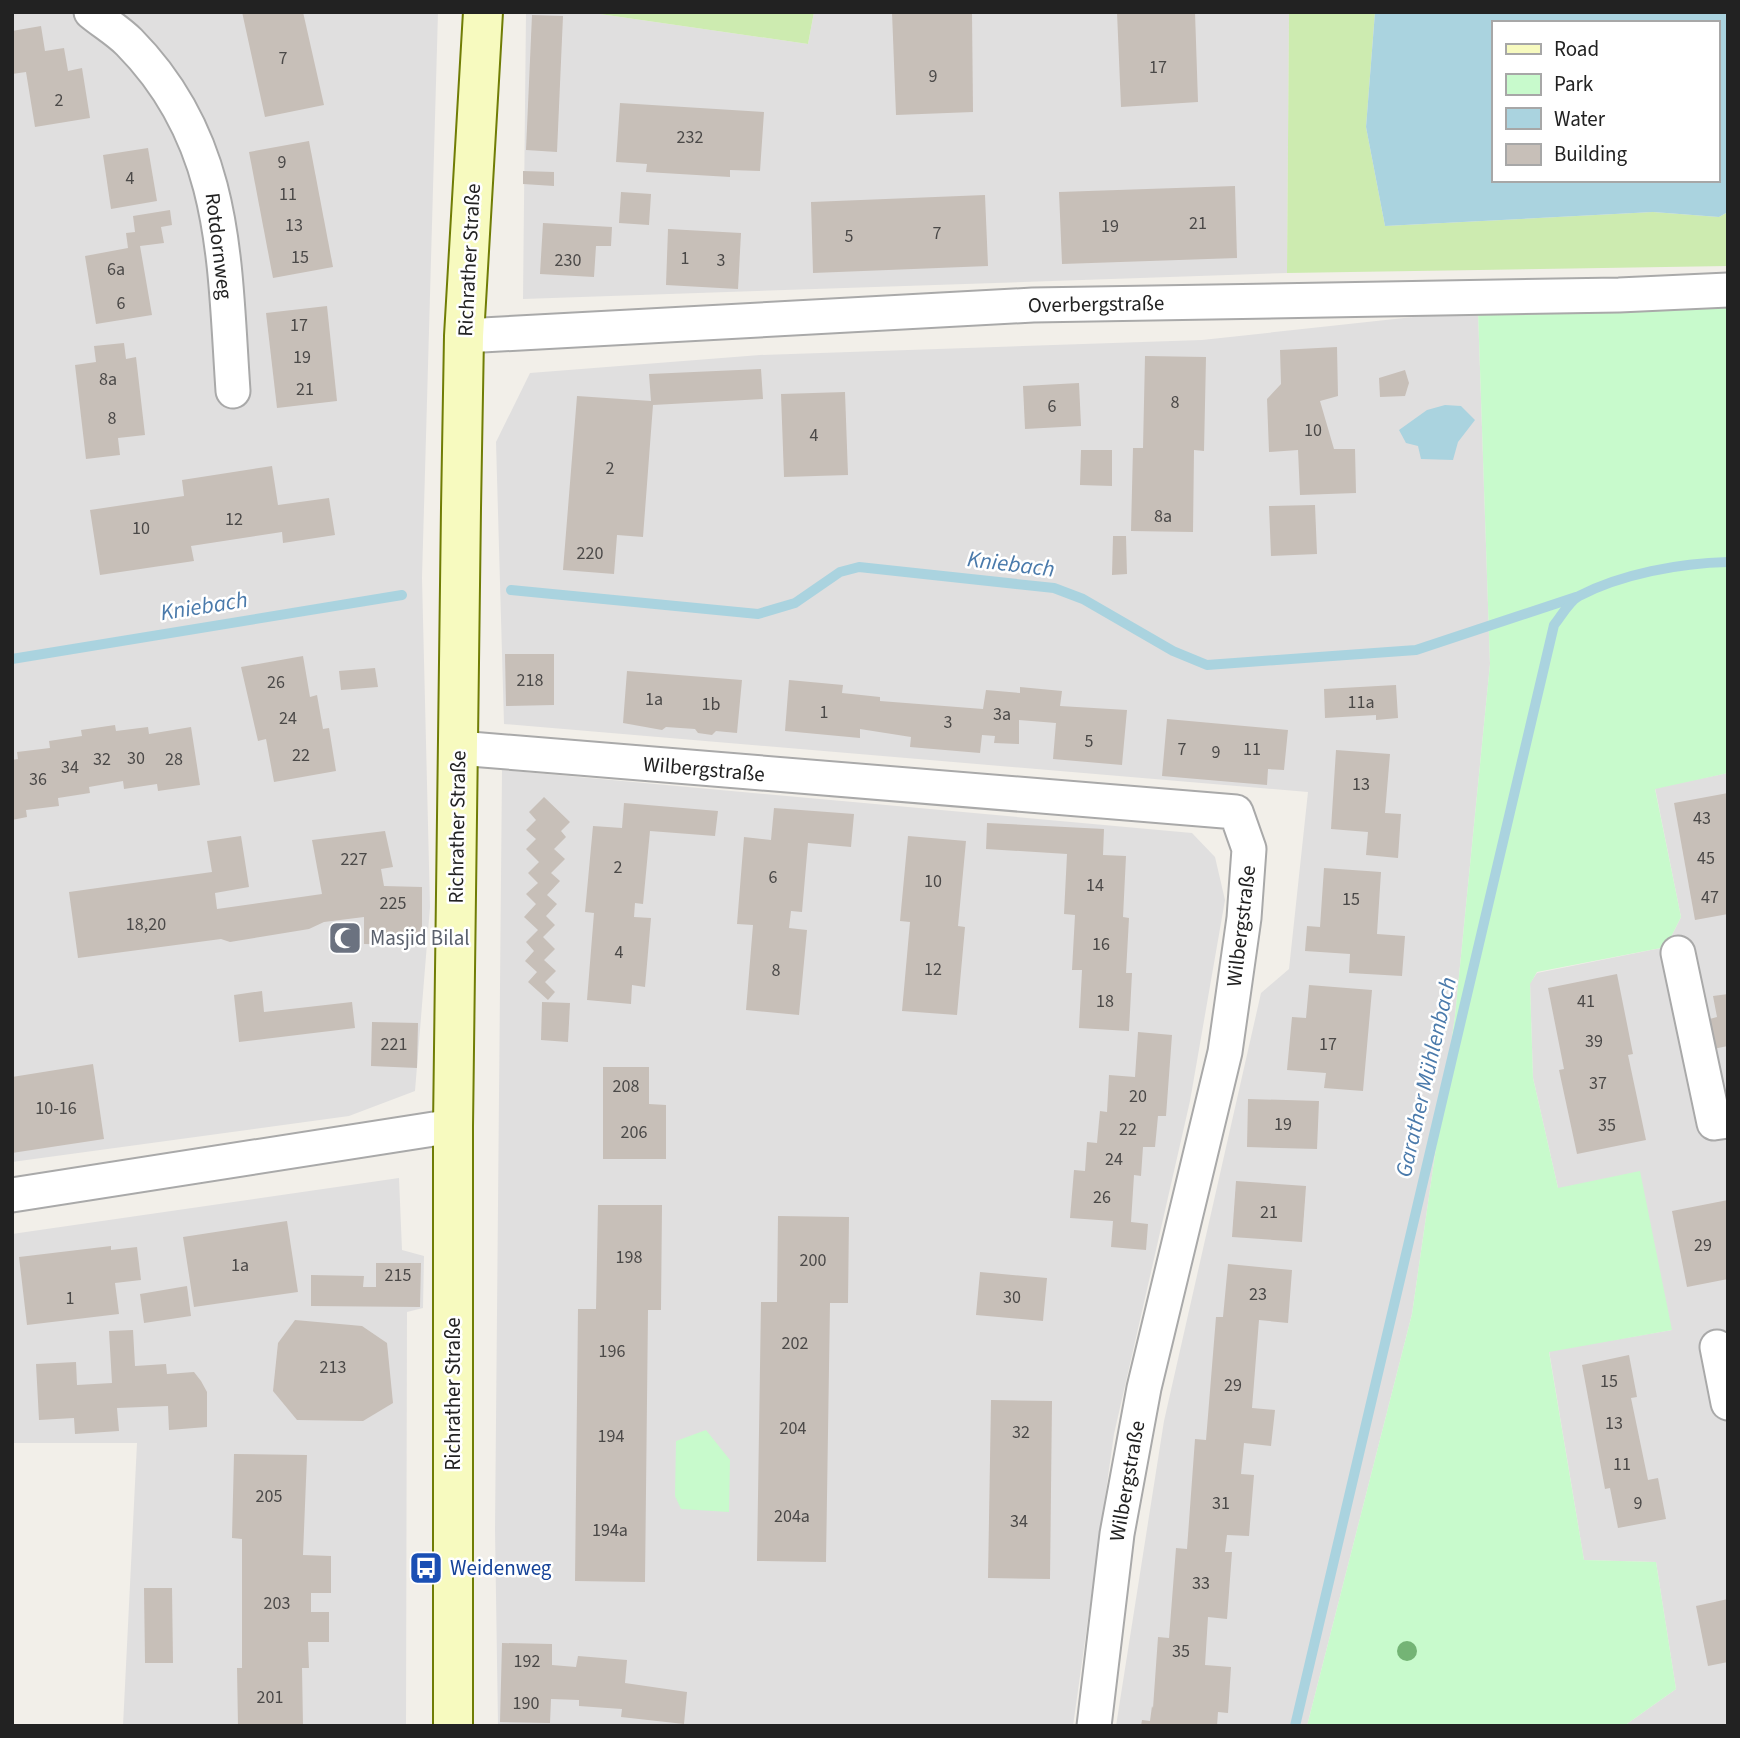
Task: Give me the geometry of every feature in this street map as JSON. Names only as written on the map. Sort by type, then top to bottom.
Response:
[{"type":"main road","name":"Richrather Straße","points":[[453,1726],[453,1126],[464,335],[483,12]]},
{"type":"street","name":"Rotdornweg","points":[[90,12],[128,41],[163,86],[196,139],[214,190],[223,240],[233,391]]},
{"type":"street","name":"Overbergstraße","points":[[464,335],[1033,305],[1619,295],[1728,290]]},
{"type":"street","name":"Wilbergstraße","points":[[458,748],[1236,812],[1249,849],[1244,918],[1225,1052],[1144,1388],[1117,1534],[1094,1726]]},
{"type":"street","points":[[1678,953],[1714,1124],[1728,1121]]},
{"type":"street","points":[[12,1195],[453,1126]]},
{"type":"street","points":[[1717,1348],[1728,1403]]},
{"type":"shaded area","points":[[12,12],[438,12],[422,578],[430,907],[415,1091],[349,1116],[12,1162]]},
{"type":"shaded area","points":[[526,12],[586,12],[808,44],[814,12],[1289,12],[1287,273],[523,299]]},
{"type":"shaded area","points":[[1478,310],[1490,664],[1455,1016],[1412,1314],[1307,1726],[1116,1726],[1164,1421],[1261,993],[1289,969],[1308,792],[504,724],[496,442],[530,373],[760,355],[1202,340]]},
{"type":"shaded area","points":[[502,770],[1192,833],[1215,857],[1225,900],[1190,1101],[1114,1434],[1073,1726],[498,1726],[495,1530]]},
{"type":"shaded area","points":[[1728,773],[1728,1726],[1624,1726],[1676,1689],[1656,1562],[1584,1560],[1549,1351],[1672,1330],[1558,1188],[1533,1078],[1530,983],[1537,973],[1666,947],[1681,917],[1655,788]]},
{"type":"shaded area","points":[[399,1178],[402,1250],[424,1256],[423,1308],[407,1312],[406,1726],[123,1726],[137,1443],[12,1443],[12,1234]]},
{"type":"green space","points":[[586,12],[814,12],[808,44]]},
{"type":"green space","points":[[1289,12],[1375,12],[1366,127],[1385,226],[1653,212],[1719,217],[1728,212],[1728,266],[1287,273]]},
{"type":"green space","points":[[1728,305],[1728,773],[1655,789],[1681,917],[1666,947],[1537,972],[1530,984],[1533,1078],[1558,1188],[1640,1171],[1672,1330],[1549,1352],[1584,1560],[1656,1562],[1676,1689],[1624,1726],[1307,1726],[1412,1314],[1455,1016],[1490,664],[1478,310]]},
{"type":"green space","points":[[706,1430],[730,1460],[729,1512],[681,1509],[675,1496],[676,1441]]},
{"type":"water","points":[[1375,12],[1728,12],[1728,212],[1719,217],[1653,212],[1385,226],[1366,127]]},
{"type":"water","points":[[1445,405],[1461,406],[1475,420],[1458,442],[1453,460],[1421,459],[1418,446],[1406,443],[1399,430],[1427,410]]},
{"type":"building","points":[[242,12],[303,12],[324,105],[265,117]]},
{"type":"building","points":[[892,12],[972,12],[973,112],[896,115]]},
{"type":"building","points":[[1117,12],[1195,12],[1198,102],[1121,107]]},
{"type":"building","points":[[532,15],[563,16],[557,152],[526,150]]},
{"type":"building","points":[[41,26],[45,51],[64,48],[68,71],[82,68],[90,118],[35,127],[26,72],[12,74],[12,31]]},
{"type":"building","points":[[620,103],[764,112],[760,171],[730,170],[730,177],[646,172],[647,164],[616,162]]},
{"type":"building","points":[[309,141],[333,267],[273,278],[249,152]]},
{"type":"building","points":[[148,148],[157,201],[111,209],[103,155]]},
{"type":"building","points":[[523,171],[554,172],[554,186],[523,184]]},
{"type":"building","points":[[1235,186],[1237,258],[1062,264],[1059,192]]},
{"type":"building","points":[[621,192],[651,194],[649,225],[619,223]]},
{"type":"building","points":[[985,195],[988,266],[813,273],[811,202]]},
{"type":"building","points":[[170,210],[172,225],[161,227],[164,243],[140,246],[152,315],[96,324],[85,256],[128,248],[126,233],[135,232],[133,216]]},
{"type":"building","points":[[543,223],[612,227],[611,246],[596,246],[594,277],[540,274]]},
{"type":"building","points":[[668,229],[741,233],[738,289],[666,285]]},
{"type":"building","points":[[327,306],[337,401],[277,408],[266,313]]},
{"type":"building","points":[[124,343],[126,359],[136,357],[145,435],[118,438],[120,455],[86,459],[75,365],[96,362],[94,346]]},
{"type":"building","points":[[1337,347],[1338,396],[1320,401],[1334,449],[1355,449],[1356,493],[1300,495],[1298,450],[1269,452],[1267,399],[1281,384],[1280,350]]},
{"type":"building","points":[[1145,356],[1206,357],[1204,451],[1194,450],[1193,532],[1131,531],[1133,448],[1143,448]]},
{"type":"building","points":[[761,369],[763,399],[653,405],[643,537],[617,535],[614,574],[563,570],[577,396],[651,401],[649,374]]},
{"type":"building","points":[[1405,370],[1409,383],[1405,396],[1380,397],[1379,378]]},
{"type":"building","points":[[1079,383],[1081,426],[1025,429],[1023,386]]},
{"type":"building","points":[[845,392],[848,475],[784,477],[781,394]]},
{"type":"building","points":[[1081,450],[1112,450],[1112,486],[1080,485]]},
{"type":"building","points":[[272,466],[278,505],[329,498],[335,535],[283,543],[282,532],[191,546],[194,561],[100,575],[90,510],[184,496],[182,480]]},
{"type":"building","points":[[1315,505],[1317,554],[1271,556],[1269,506]]},
{"type":"building","points":[[1113,536],[1126,536],[1127,574],[1112,575]]},
{"type":"building","points":[[505,654],[554,654],[554,705],[506,706]]},
{"type":"building","points":[[303,656],[310,697],[317,695],[323,729],[329,728],[336,771],[274,782],[266,739],[258,741],[241,667]]},
{"type":"building","points":[[375,668],[378,687],[341,690],[339,671]]},
{"type":"building","points":[[627,671],[742,680],[737,733],[716,731],[712,735],[698,733],[695,729],[666,727],[662,730],[623,723]]},
{"type":"building","points":[[789,680],[843,685],[842,693],[880,697],[880,701],[983,709],[986,690],[1020,693],[1020,687],[1062,691],[1060,706],[1127,710],[1122,765],[1053,759],[1056,723],[1019,720],[1019,744],[994,743],[995,736],[982,735],[980,753],[910,747],[911,737],[860,729],[860,738],[785,731]]},
{"type":"building","points":[[1396,685],[1398,718],[1376,720],[1376,715],[1325,718],[1324,689]]},
{"type":"building","points":[[1167,719],[1288,730],[1284,770],[1268,769],[1267,785],[1162,776]]},
{"type":"building","points":[[115,725],[116,731],[148,727],[149,734],[191,727],[200,785],[158,791],[157,784],[124,789],[123,781],[89,787],[90,793],[58,798],[59,806],[26,810],[27,817],[12,820],[12,760],[18,759],[17,752],[50,748],[49,741],[82,736],[81,730]]},
{"type":"building","points":[[1336,750],[1390,754],[1385,813],[1401,814],[1398,858],[1366,855],[1368,832],[1331,829]]},
{"type":"building","points":[[1728,793],[1728,914],[1695,920],[1674,803]]},
{"type":"building","points":[[544,797],[570,822],[561,831],[566,837],[554,849],[565,859],[551,873],[560,881],[547,895],[557,904],[546,916],[555,925],[543,937],[555,949],[544,960],[556,971],[545,982],[555,992],[548,1000],[528,982],[537,972],[525,961],[534,951],[526,942],[538,930],[524,917],[536,904],[526,894],[538,883],[528,873],[539,862],[526,849],[536,839],[526,830],[536,820],[529,812]]},
{"type":"building","points":[[624,803],[718,811],[715,836],[650,831],[643,904],[635,903],[634,917],[651,918],[645,987],[632,985],[631,1004],[587,1000],[594,913],[585,912],[593,826],[622,828]]},
{"type":"building","points":[[774,808],[854,814],[851,847],[808,843],[802,912],[791,911],[789,928],[807,930],[799,1015],[746,1010],[753,925],[737,924],[744,837],[771,840]]},
{"type":"building","points":[[987,823],[1104,829],[1103,855],[1126,856],[1123,917],[1129,918],[1126,973],[1132,973],[1129,1031],[1079,1028],[1082,970],[1072,970],[1075,915],[1064,914],[1067,854],[986,849]]},
{"type":"building","points":[[385,831],[393,867],[381,869],[384,886],[422,887],[422,945],[364,944],[364,917],[324,922],[309,929],[230,942],[221,939],[78,958],[69,892],[212,872],[207,841],[241,836],[249,887],[215,893],[217,909],[322,894],[312,840]]},
{"type":"building","points":[[908,836],[966,841],[958,926],[965,927],[957,1015],[902,1011],[910,922],[900,921]]},
{"type":"building","points":[[1324,868],[1381,872],[1377,934],[1405,936],[1402,976],[1349,973],[1350,954],[1305,951],[1307,926],[1320,927]]},
{"type":"building","points":[[1617,974],[1633,1054],[1628,1055],[1646,1140],[1577,1154],[1559,1070],[1564,1069],[1548,988]]},
{"type":"building","points":[[1309,985],[1372,990],[1363,1091],[1324,1088],[1326,1073],[1287,1070],[1292,1017],[1306,1018]]},
{"type":"building","points":[[262,991],[264,1012],[352,1002],[355,1028],[239,1042],[234,995]]},
{"type":"building","points":[[1728,994],[1728,1046],[1708,1050],[1702,1021],[1717,1017],[1713,996]]},
{"type":"building","points":[[542,1002],[570,1003],[568,1042],[541,1040]]},
{"type":"building","points":[[372,1022],[418,1023],[417,1068],[371,1066]]},
{"type":"building","points":[[1138,1032],[1172,1035],[1166,1116],[1158,1116],[1155,1147],[1143,1147],[1141,1176],[1134,1175],[1131,1222],[1148,1224],[1146,1250],[1111,1247],[1113,1221],[1070,1218],[1074,1170],[1085,1171],[1087,1142],[1097,1143],[1100,1111],[1107,1112],[1109,1075],[1135,1077]]},
{"type":"building","points":[[93,1064],[104,1139],[12,1153],[12,1077]]},
{"type":"building","points":[[603,1067],[649,1067],[649,1104],[666,1105],[666,1159],[603,1159]]},
{"type":"building","points":[[1248,1099],[1319,1101],[1317,1149],[1247,1147]]},
{"type":"building","points":[[1236,1181],[1306,1186],[1302,1242],[1232,1237]]},
{"type":"building","points":[[1728,1200],[1728,1279],[1687,1287],[1672,1211]]},
{"type":"building","points":[[598,1205],[662,1205],[661,1310],[648,1310],[645,1582],[575,1581],[578,1309],[596,1309]]},
{"type":"building","points":[[778,1216],[849,1217],[848,1303],[830,1303],[826,1562],[757,1561],[761,1302],[777,1302]]},
{"type":"building","points":[[287,1221],[298,1292],[194,1307],[183,1237]]},
{"type":"building","points":[[111,1246],[111,1250],[137,1247],[141,1280],[115,1283],[119,1314],[27,1325],[19,1257]]},
{"type":"building","points":[[376,1263],[421,1263],[420,1307],[311,1306],[311,1275],[364,1276],[363,1287],[376,1287]]},
{"type":"building","points":[[1228,1264],[1292,1270],[1288,1323],[1259,1320],[1252,1408],[1275,1410],[1271,1446],[1244,1443],[1241,1474],[1254,1475],[1249,1536],[1227,1535],[1225,1552],[1232,1552],[1227,1619],[1208,1617],[1205,1665],[1231,1667],[1228,1713],[1218,1712],[1217,1726],[1141,1726],[1142,1720],[1150,1721],[1152,1706],[1153,1708],[1158,1637],[1169,1638],[1176,1548],[1187,1549],[1195,1439],[1206,1440],[1216,1317],[1223,1317]]},
{"type":"building","points":[[980,1272],[1047,1278],[1043,1321],[976,1315]]},
{"type":"building","points":[[187,1286],[191,1316],[144,1323],[140,1294]]},
{"type":"building","points":[[295,1320],[362,1326],[387,1343],[393,1403],[363,1421],[297,1420],[273,1391],[278,1343]]},
{"type":"building","points":[[133,1330],[135,1366],[166,1364],[167,1374],[194,1372],[201,1381],[207,1392],[207,1427],[169,1430],[168,1406],[117,1408],[119,1431],[75,1434],[74,1418],[39,1420],[36,1364],[76,1362],[77,1385],[112,1383],[109,1331]]},
{"type":"building","points":[[1629,1355],[1637,1397],[1631,1398],[1648,1480],[1658,1478],[1666,1519],[1618,1528],[1610,1488],[1605,1489],[1582,1365]]},
{"type":"building","points":[[991,1400],[1052,1401],[1050,1579],[988,1578]]},
{"type":"building","points":[[234,1454],[307,1455],[303,1555],[331,1556],[331,1593],[311,1593],[311,1612],[329,1612],[329,1642],[308,1642],[309,1668],[302,1668],[303,1726],[238,1726],[237,1668],[242,1668],[242,1539],[232,1538]]},
{"type":"building","points":[[144,1588],[172,1588],[173,1663],[145,1663]]},
{"type":"building","points":[[1728,1599],[1728,1662],[1708,1666],[1696,1606]]},
{"type":"building","points":[[502,1643],[552,1644],[552,1665],[576,1667],[578,1656],[627,1660],[625,1683],[687,1692],[684,1724],[621,1717],[622,1709],[579,1706],[579,1700],[551,1699],[550,1723],[500,1722]]},
{"type":"waterway","name":"Garather Mühlenbach","points":[[1295,1726],[1554,625],[1575,598],[1595,588],[1671,567],[1728,562]]},
{"type":"waterway","name":"Kniebach","points":[[511,590],[758,614],[795,603],[840,572],[859,567],[1054,588],[1083,599],[1173,651],[1207,665],[1416,650],[1576,597]]},
{"type":"waterway","name":"Kniebach","points":[[12,659],[402,595]]},
{"type":"place","name":"Masjid Bilal","points":[[345,938]]},
{"type":"place","name":"Weidenweg","points":[[426,1568]]}]
